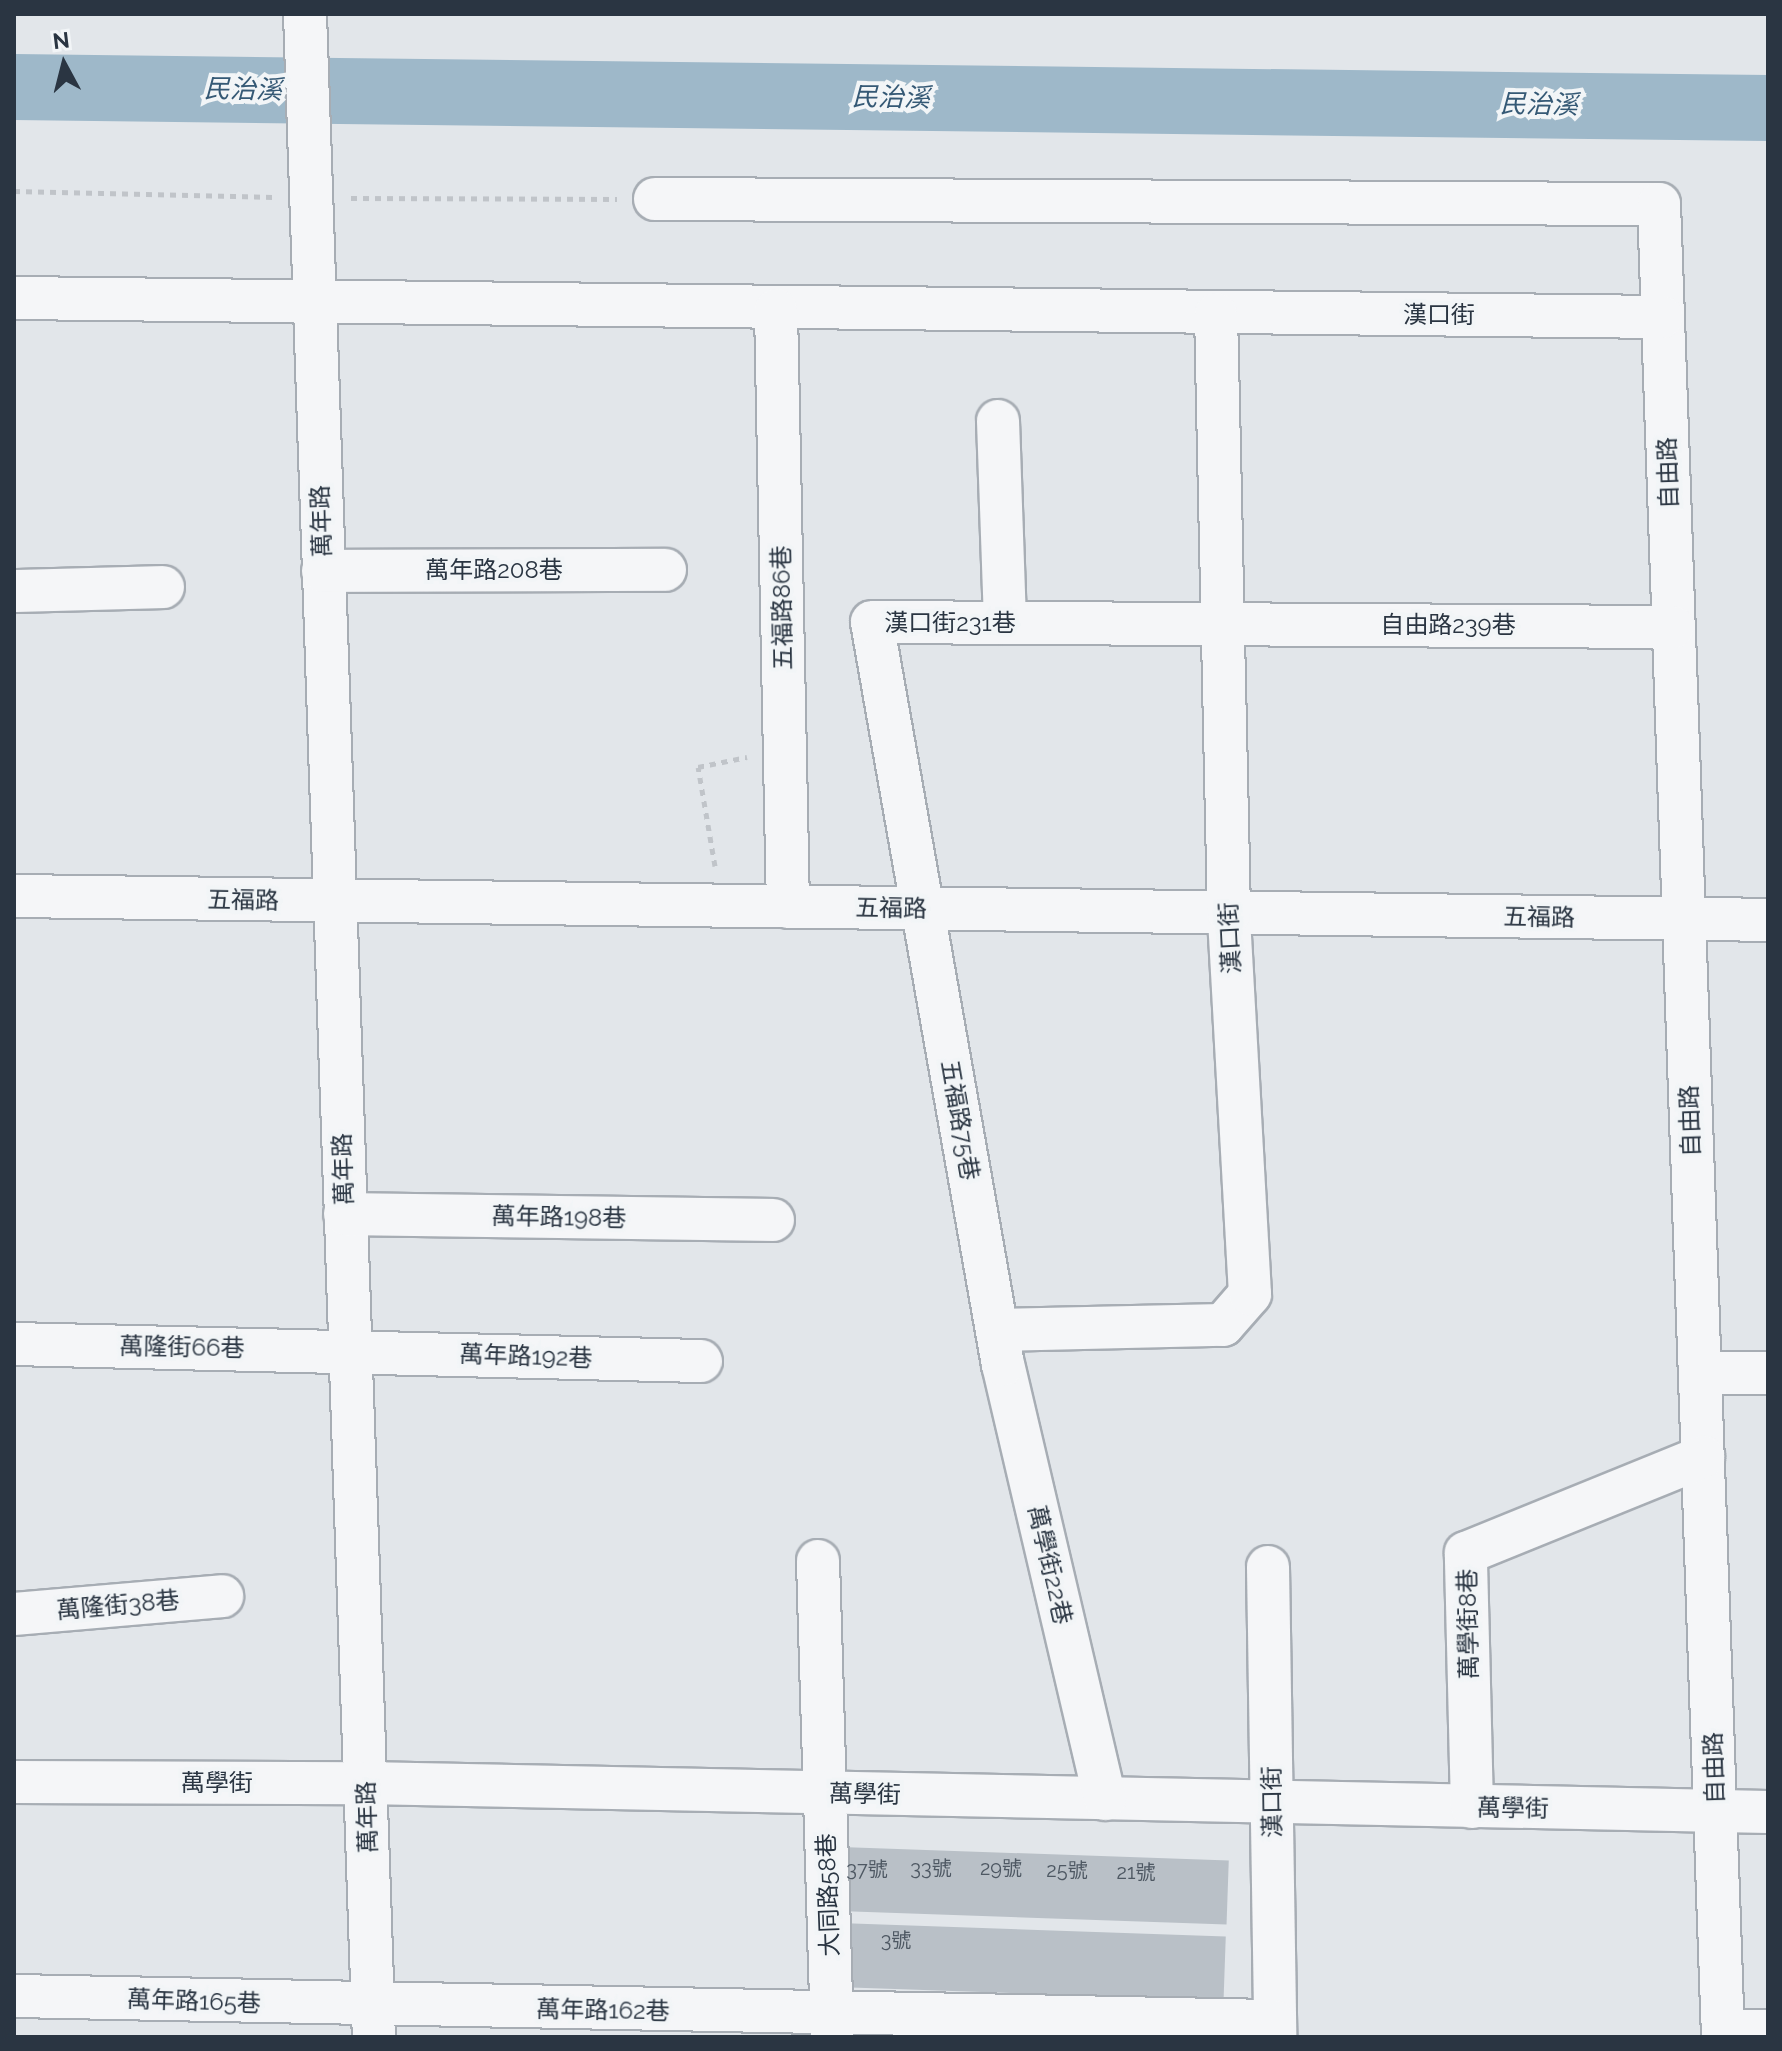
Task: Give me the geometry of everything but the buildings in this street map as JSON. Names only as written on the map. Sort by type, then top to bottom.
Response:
[{"type":"street","name":"萬年路","points":[[305,14],[333,901],[374,2021]]},
{"type":"street","name":"自由路","points":[[655,199],[1659,204],[1723,2034]]},
{"type":"street","points":[[14,298],[776,310]]},
{"type":"street","name":"漢口街","points":[[776,310],[1662,317]]},
{"type":"street","name":"五福路86巷","points":[[776,310],[788,907]]},
{"type":"street","name":"漢口街","points":[[997,1330],[1223,1325],[1250,1294],[1229,913],[1216,314]]},
{"type":"street","points":[[998,421],[1005,623]]},
{"type":"street","name":"萬年路208巷","points":[[323,571],[665,570]]},
{"type":"street","points":[[14,591],[163,587]]},
{"type":"street","name":"漢口街231巷","points":[[922,909],[872,622],[1222,624]]},
{"type":"street","name":"自由路239巷","points":[[1222,624],[1673,627]]},
{"type":"street","name":"五福路","points":[[14,896],[1768,920]]},
{"type":"street","name":"五福路75巷","points":[[922,909],[997,1330]]},
{"type":"street","name":"萬年路198巷","points":[[345,1214],[773,1220]]},
{"type":"street","name":"萬學街22巷","points":[[997,1330],[1105,1799]]},
{"type":"street","name":"萬隆街66巷","points":[[14,1344],[350,1351]]},
{"type":"street","name":"萬年路192巷","points":[[350,1351],[701,1361]]},
{"type":"street","points":[[1700,1373],[1768,1373]]},
{"type":"street","name":"萬學街8巷","points":[[1472,1807],[1466,1553],[1703,1457]]},
{"type":"street","name":"大同路58巷","points":[[818,1561],[832,2025]]},
{"type":"street","name":"漢口街","points":[[1268,1567],[1274,2029]]},
{"type":"street","name":"萬隆街38巷","points":[[14,1614],[222,1596]]},
{"type":"street","name":"萬學街","points":[[14,1782],[365,1783],[1768,1812]]},
{"type":"street","name":"萬年路165巷","points":[[14,1996],[374,2021]]},
{"type":"street","name":"萬年路162巷","points":[[374,2021],[1274,2029]]},
{"type":"street","points":[[1723,2034],[1768,2031]]},
{"type":"path","points":[[721,906],[698,767],[783,749]]},
{"type":"waterway","name":"民治溪","points":[[14,87],[1768,108]]}]
